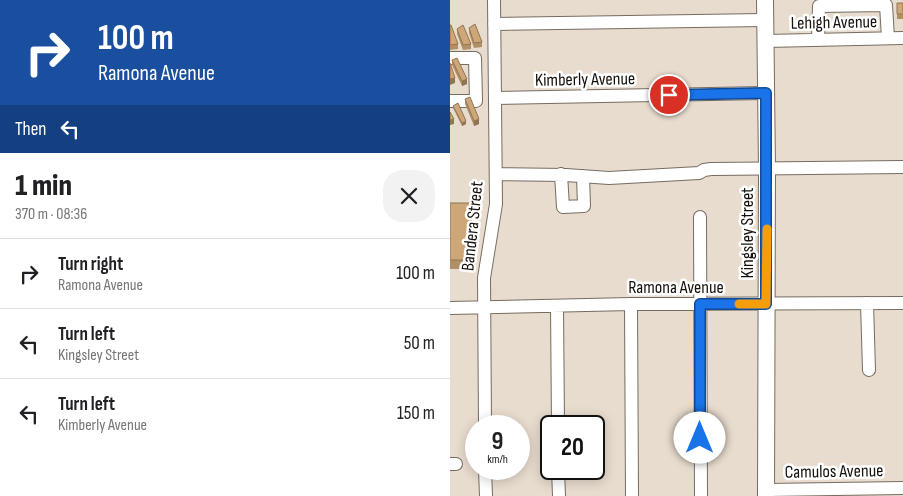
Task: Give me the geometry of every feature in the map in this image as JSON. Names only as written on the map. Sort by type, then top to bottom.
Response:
[{"type":"main road","name":"Kingsley Street","points":[[765,0],[767,168],[766,493]]},
{"type":"street","name":"Bandera Street","points":[[485,415],[485,264],[496,204],[494,0]]},
{"type":"street","points":[[818,40],[819,6],[886,5],[888,38]]},
{"type":"street","points":[[494,24],[766,20]]},
{"type":"street","name":"Lehigh Avenue","points":[[766,40],[903,38]]},
{"type":"street","points":[[450,58],[475,58],[476,101],[450,101]]},
{"type":"street","name":"Kimberly Avenue","points":[[495,98],[766,93]]},
{"type":"street","points":[[496,174],[561,174],[609,178],[699,174],[704,170],[711,169],[903,167]]},
{"type":"street","points":[[561,174],[562,207],[584,206],[583,176]]},
{"type":"street","points":[[700,217],[701,496]]},
{"type":"street","points":[[867,303],[869,370]]},
{"type":"street","name":"Ramona Avenue","points":[[450,308],[631,304],[903,303]]},
{"type":"street","points":[[631,304],[632,496]]},
{"type":"street","points":[[557,306],[558,415]]},
{"type":"street","points":[[485,480],[486,496]]},
{"type":"street","points":[[558,480],[559,496]]},
{"type":"street","name":"Camulos Avenue","points":[[766,493],[903,488]]},
{"type":"building","points":[[897,3],[903,3],[903,14],[897,14]]},
{"type":"building","points":[[475,24],[482,42],[474,43],[469,28]]},
{"type":"building","points":[[451,25],[458,44],[450,45]]},
{"type":"building","points":[[463,25],[471,44],[463,45],[457,29]]},
{"type":"building","points":[[457,58],[467,79],[462,81],[452,60]]},
{"type":"building","points":[[450,63],[455,78],[450,79]]},
{"type":"building","points":[[470,97],[479,119],[474,121],[465,99]]},
{"type":"building","points":[[458,103],[466,121],[462,123],[453,106]]},
{"type":"building","points":[[450,112],[454,119],[450,120]]},
{"type":"building","points":[[450,203],[471,203],[472,260],[450,260]]},
{"type":"slow traffic","points":[[739,304],[766,304],[767,229]]},
{"type":"route","points":[[669,95],[766,93],[766,304],[700,304],[700,438]]}]
